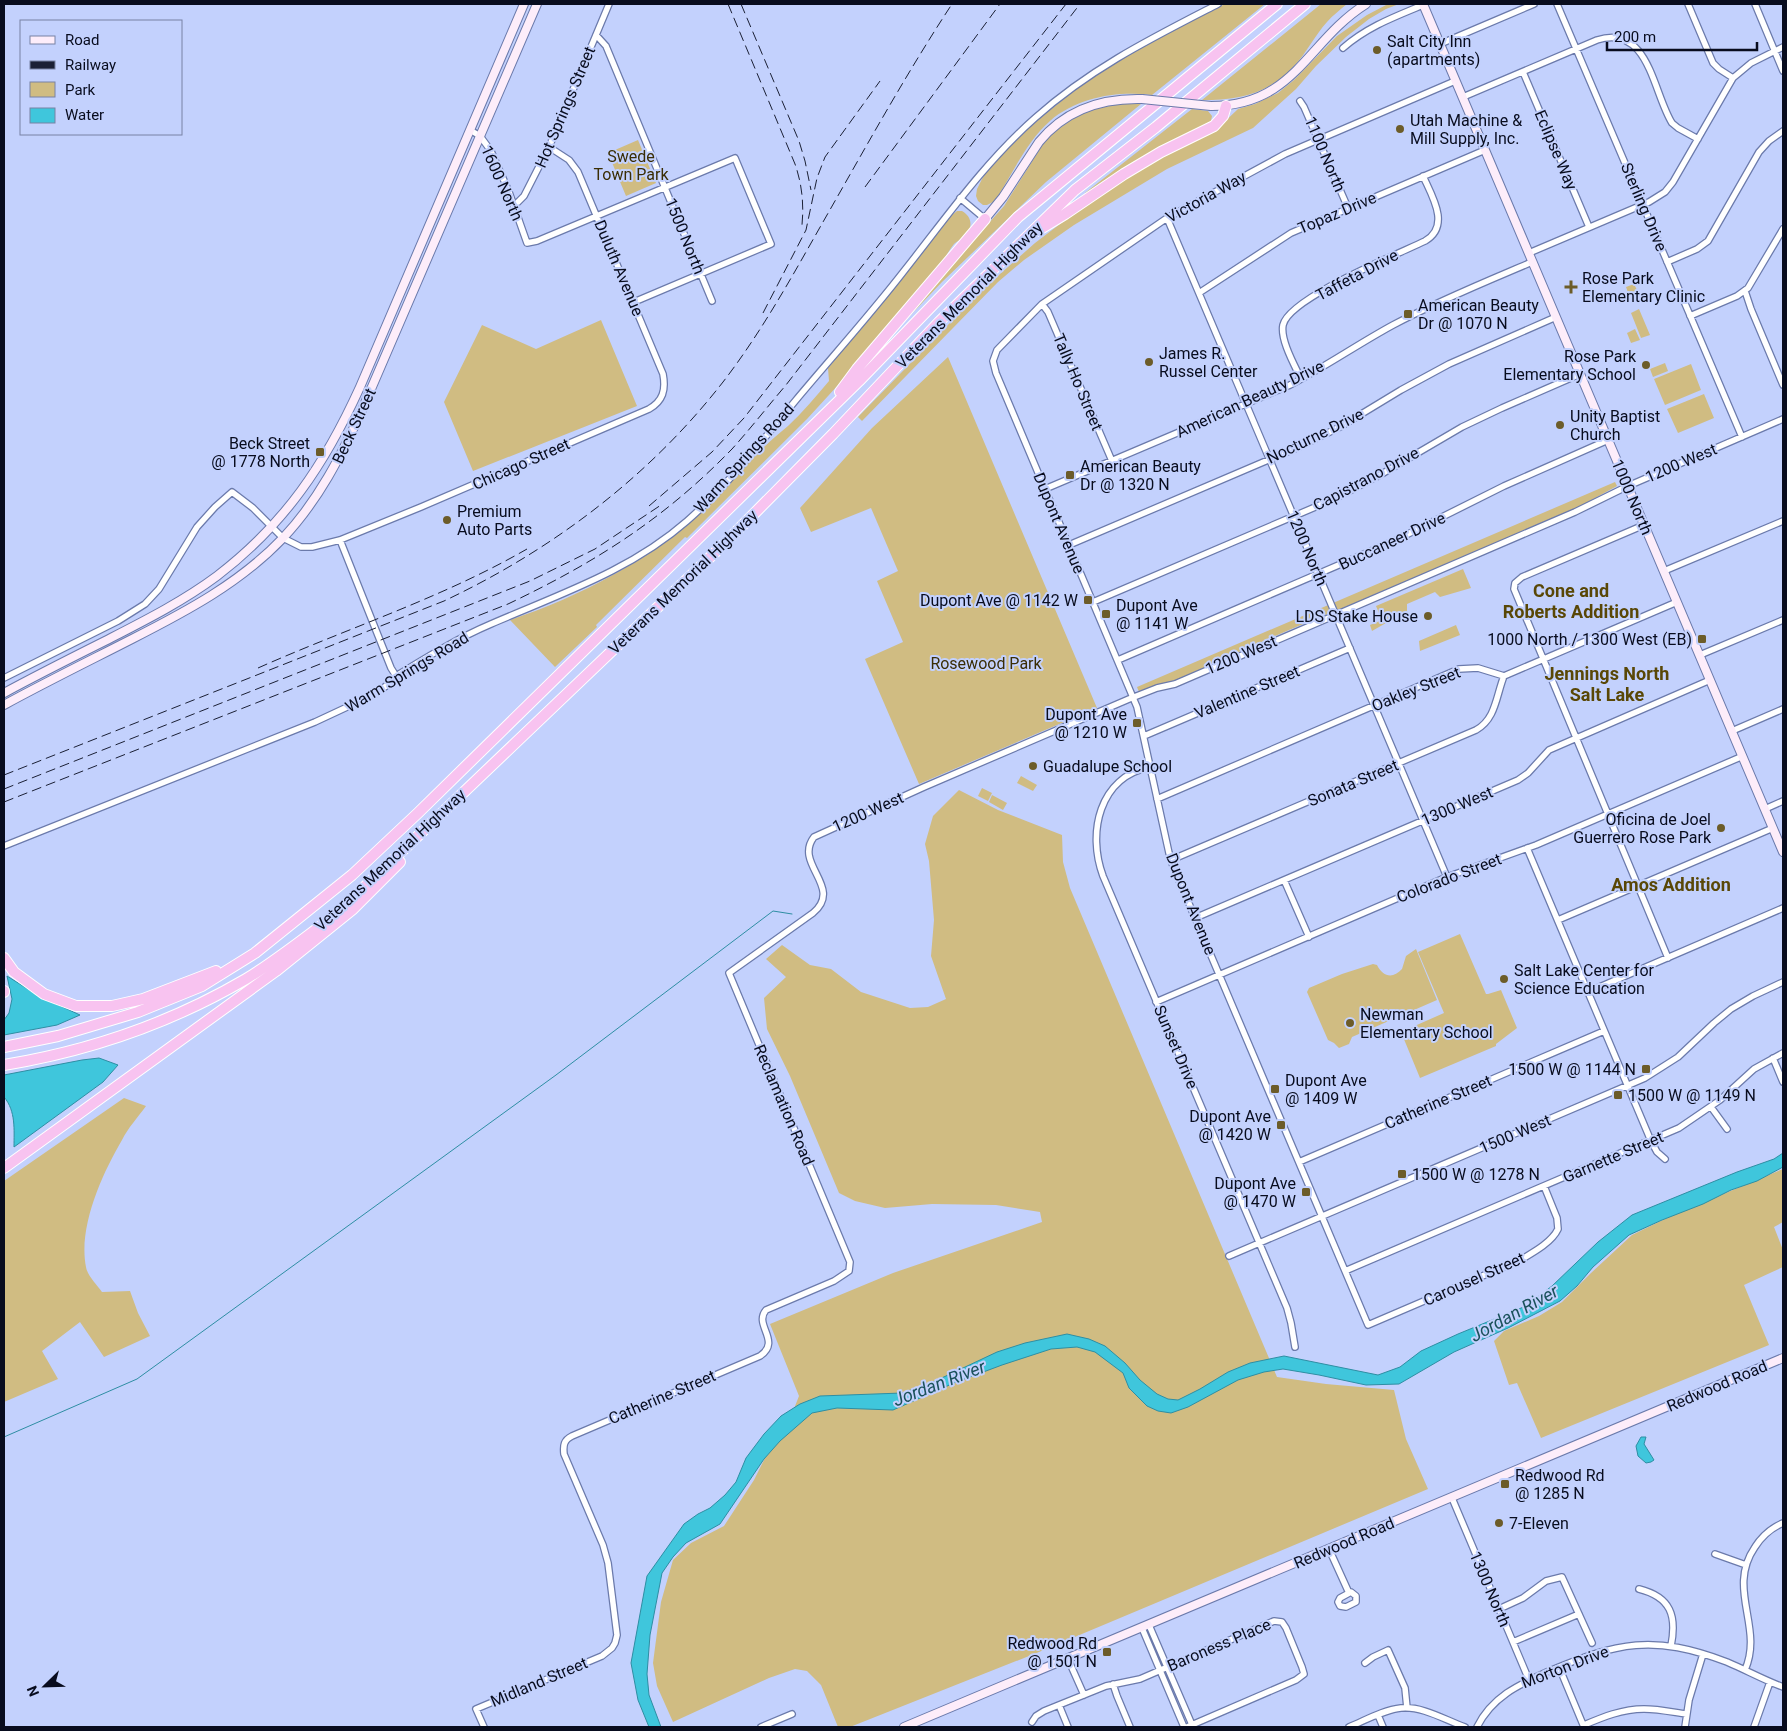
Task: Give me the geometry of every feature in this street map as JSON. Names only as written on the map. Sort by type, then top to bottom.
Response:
[{"type":"highway","name":"Veterans Memorial Highway","points":[[4,1048],[58,1036],[138,1012],[202,986],[255,953],[352,875],[418,813],[858,381],[1018,217],[1277,4]]},
{"type":"highway","name":"Veterans Memorial Highway","points":[[4,1065],[72,1051],[153,1025],[202,1003],[246,979],[284,954],[335,915],[724,544],[833,434],[939,322],[1074,190],[1156,127],[1305,4]]},
{"type":"highway","points":[[1021,240],[1065,214],[1124,174],[1162,152],[1214,126],[1223,116],[1226,106]]},
{"type":"highway","points":[[825,413],[856,369],[985,219]]},
{"type":"highway","points":[[4,1168],[224,1010],[324,933],[353,909],[428,834],[447,808]]},
{"type":"highway","points":[[4,958],[14,972],[44,994],[76,1006],[112,1006],[143,999],[211,973],[255,953]]},
{"type":"main road","name":"Beck Street","points":[[4,693],[183,599],[231,564],[271,527],[296,498],[314,473],[343,424],[368,370],[524,4]]},
{"type":"main road","name":"Beck Street","points":[[4,705],[198,604],[246,571],[283,538],[320,491],[349,440],[537,4]]},
{"type":"main road","points":[[985,219],[1004,197],[1045,134],[1063,119],[1094,104],[1115,99],[1142,98],[1226,106],[1258,97],[1287,80],[1337,27],[1353,12],[1366,4]]},
{"type":"main road","name":"1000 North","points":[[1423,4],[1783,852]]},
{"type":"main road","name":"Redwood Road","points":[[904,1727],[1783,1358]]},
{"type":"street","name":"Hot Springs Street","points":[[514,206],[524,196],[548,147],[609,4]]},
{"type":"street","name":"Warm Springs Road","points":[[4,846],[316,722],[375,694],[396,676],[470,634],[610,574],[658,544],[683,525],[726,482],[903,272],[960,198],[1010,142],[1070,89],[1105,64],[1218,4]]},
{"type":"street","points":[[1343,48],[1368,29],[1423,4]]},
{"type":"street","points":[[1440,44],[1534,4]]},
{"type":"street","name":"Sterling Drive","points":[[1557,4],[1742,437]]},
{"type":"street","points":[[1688,4],[1713,62],[1719,69],[1733,78]]},
{"type":"street","points":[[1755,4],[1783,71]]},
{"type":"street","name":"1500 North","points":[[596,35],[606,46],[712,301]]},
{"type":"street","points":[[1462,97],[1608,38],[1624,40],[1634,46],[1644,59],[1672,123],[1698,139]]},
{"type":"street","points":[[1529,253],[1643,205],[1669,187],[1733,78],[1750,63],[1783,47]]},
{"type":"street","name":"Eclipse Way","points":[[1523,72],[1589,227]]},
{"type":"street","name":"Victoria Way","points":[[993,364],[997,350],[1042,304],[1167,218],[1267,163],[1456,81]]},
{"type":"street","name":"1100 North","points":[[1300,101],[1304,106],[1348,208]]},
{"type":"street","name":"1600 North","points":[[470,130],[480,136],[491,150],[527,243],[537,241],[596,216]]},
{"type":"street","points":[[1667,262],[1697,249],[1711,237],[1760,152],[1769,141],[1783,131]]},
{"type":"street","name":"Duluth Avenue","points":[[548,147],[574,165],[634,302],[663,374],[664,391],[660,401]]},
{"type":"street","name":"Topaz Drive","points":[[1199,293],[1282,238],[1485,150]]},
{"type":"street","points":[[596,216],[735,158],[771,244],[634,302]]},
{"type":"street","name":"Taffeta Drive","points":[[1301,379],[1283,337],[1283,328],[1287,316],[1296,308],[1342,280],[1433,236],[1438,228],[1439,215],[1423,176]]},
{"type":"street","points":[[960,198],[985,219]]},
{"type":"street","name":"1200 North","points":[[1167,218],[1447,877]]},
{"type":"street","points":[[1690,316],[1745,291],[1753,282],[1783,228]]},
{"type":"street","name":"American Beauty Drive","points":[[1045,489],[1301,379],[1376,334],[1411,316],[1532,262]]},
{"type":"street","points":[[1745,291],[1783,385]]},
{"type":"street","name":"Tally Ho Street","points":[[1042,304],[1047,310],[1112,461]]},
{"type":"street","name":"Nocturne Drive","points":[[1069,545],[1269,460],[1340,427],[1448,364],[1556,318]]},
{"type":"street","name":"Dupont Avenue","points":[[993,364],[1137,707],[1171,860],[1368,1325]]},
{"type":"street","name":"Capistrano Drive","points":[[1093,602],[1294,516],[1367,482],[1471,422],[1580,374]]},
{"type":"street","name":"Chicago Street","points":[[4,678],[118,621],[144,604],[159,589],[197,527],[232,492],[253,508],[283,538],[302,548],[312,547],[340,540],[421,507],[649,409],[660,401]]},
{"type":"street","name":"1200 West","points":[[810,843],[817,835],[915,790],[1133,697],[1157,688],[1175,684],[1783,420]]},
{"type":"street","name":"Buccaneer Drive","points":[[1118,660],[1398,540],[1520,478],[1608,440]]},
{"type":"street","points":[[1664,571],[1783,521]]},
{"type":"street","points":[[1644,524],[1522,577],[1515,583],[1514,593],[1668,958]]},
{"type":"street","points":[[340,540],[361,591],[360,594],[396,676]]},
{"type":"street","points":[[1504,676],[1677,602]]},
{"type":"street","points":[[1700,655],[1783,620]]},
{"type":"street","name":"Valentine Street","points":[[1144,736],[1350,648]]},
{"type":"street","name":"Oakley Street","points":[[1157,799],[1464,668],[1478,668],[1504,676]]},
{"type":"street","name":"Sonata Street","points":[[1171,860],[1483,726],[1492,713],[1504,676]]},
{"type":"street","name":"1300 West","points":[[1195,918],[1518,780],[1528,773],[1545,752],[1710,680]]},
{"type":"street","points":[[1732,731],[1783,709]]},
{"type":"street","name":"Colorado Street","points":[[1156,1002],[1447,877],[1527,848],[1743,756]]},
{"type":"street","name":"Sunset Drive","points":[[1150,767],[1130,773],[1118,782],[1111,791],[1100,812],[1096,828],[1095,844],[1098,860],[1102,876],[1289,1315],[1295,1347]]},
{"type":"street","points":[[1765,809],[1783,801]]},
{"type":"street","points":[[1558,920],[1773,828]]},
{"type":"street","name":"Reclamation Road","points":[[760,1356],[767,1350],[769,1345],[762,1320],[763,1313],[766,1310],[842,1277],[851,1267],[729,973],[813,913],[822,904],[824,898],[823,891],[808,852],[810,843]]},
{"type":"street","points":[[1527,848],[1651,1141],[1657,1152],[1665,1159]]},
{"type":"street","points":[[1284,880],[1309,937]]},
{"type":"street","points":[[1588,992],[1783,908]]},
{"type":"street","name":"1500 West","points":[[1229,1256],[1656,1072],[1673,1061],[1714,1023],[1741,1003],[1783,982]]},
{"type":"street","name":"Catherine Street","points":[[1299,1162],[1604,1031]]},
{"type":"street","name":"Garnette Street","points":[[1345,1271],[1651,1141],[1689,1122],[1711,1107],[1754,1069],[1783,1053]]},
{"type":"street","points":[[1773,1058],[1783,1082]]},
{"type":"street","points":[[1711,1107],[1727,1129]]},
{"type":"street","name":"Carousel Street","points":[[1368,1325],[1522,1259],[1541,1246],[1558,1229],[1557,1218],[1544,1186]]},
{"type":"street","name":"Catherine Street","points":[[602,1656],[612,1648],[617,1635],[608,1563],[603,1545],[564,1454],[563,1447],[565,1442],[572,1436],[760,1356]]},
{"type":"street","name":"1300 North","points":[[1452,1498],[1529,1680]]},
{"type":"street","points":[[1744,1670],[1750,1657],[1752,1644],[1743,1587],[1746,1565],[1752,1551],[1761,1539],[1772,1529],[1783,1523]]},
{"type":"street","points":[[1328,1549],[1349,1593]]},
{"type":"street","points":[[1715,1554],[1746,1565]]},
{"type":"street","points":[[1499,1609],[1523,1598],[1546,1581],[1562,1577],[1592,1643]]},
{"type":"street","points":[[1639,1589],[1654,1594],[1664,1601],[1668,1607],[1673,1619],[1670,1646]]},
{"type":"street","points":[[1513,1642],[1579,1614]]},
{"type":"street","name":"Baroness Place","points":[[1032,1722],[1038,1714],[1084,1695],[1114,1684],[1132,1682],[1278,1621],[1282,1622],[1304,1674],[1296,1680],[1189,1727]]},
{"type":"street","points":[[1146,1626],[1167,1667],[1189,1727]]},
{"type":"street","points":[[1146,1626],[1160,1670],[1189,1727]]},
{"type":"street","name":"Morton Drive","points":[[1477,1727],[1489,1709],[1502,1696],[1529,1680],[1608,1649],[1633,1645],[1670,1646],[1703,1654],[1783,1687]]},
{"type":"street","points":[[1364,1663],[1388,1650],[1405,1688],[1407,1708]]},
{"type":"street","points":[[1685,1727],[1692,1687],[1703,1654]]},
{"type":"street","name":"Midland Street","points":[[484,1727],[476,1709],[602,1656]]},
{"type":"street","points":[[1068,1659],[1084,1695]]},
{"type":"street","points":[[1559,1667],[1584,1726],[1611,1714],[1634,1709],[1650,1709],[1686,1714]]},
{"type":"street","points":[[1754,1727],[1770,1682]]},
{"type":"street","points":[[1114,1684],[1116,1696],[1130,1727]]},
{"type":"street","points":[[1059,1705],[1068,1727]]},
{"type":"street","points":[[1349,1727],[1392,1710],[1407,1708],[1421,1710],[1465,1727]]},
{"type":"street","points":[[761,1727],[792,1714]]},
{"type":"street","points":[[1378,1715],[1384,1727]]},
{"type":"green space","points":[[1225,4],[1265,4],[1152,95],[1125,94],[1098,97],[1073,106],[1061,113],[1041,129],[1020,159],[995,201],[983,205],[978,201],[976,196],[977,189],[990,166],[1035,122],[1095,74],[1167,32]]},
{"type":"green space","points":[[1321,4],[1347,4],[1327,22],[1299,60],[1285,75],[1264,89],[1241,97],[1202,100]]},
{"type":"green space","points":[[1388,4],[1399,4],[1369,19],[1346,37],[1316,66],[1296,89],[1253,128],[1167,169],[1074,225],[1024,260],[998,282],[862,421],[858,417],[982,290],[1035,243],[1146,165],[1217,129],[1238,109],[1255,104],[1278,93],[1294,80],[1337,36],[1367,15]]},
{"type":"green space","points":[[1125,103],[1141,104],[1046,182],[942,282],[904,322],[902,320],[1004,206],[1043,144],[1054,132],[1077,116],[1094,109]]},
{"type":"green space","points":[[1192,109],[1208,111],[1212,116],[1211,121],[1088,196],[1085,193]]},
{"type":"green space","name":"Swede Town Park","points":[[638,140],[656,183],[626,196],[608,153]]},
{"type":"green space","points":[[957,211],[962,211],[970,220],[967,234],[954,244],[943,261],[839,384],[807,419],[555,667],[510,620],[539,610],[594,585],[647,554],[696,517],[770,441],[794,421],[829,381],[828,368],[946,220]]},
{"type":"green space","points":[[1634,284],[1639,294],[1630,298],[1626,287]]},
{"type":"green space","points":[[1639,309],[1650,335],[1641,338],[1631,313]]},
{"type":"green space","points":[[601,320],[637,406],[473,471],[444,402],[482,325],[536,349]]},
{"type":"green space","points":[[1635,329],[1640,340],[1631,343],[1627,333]]},
{"type":"green space","name":"Rosewood Park","points":[[948,357],[1097,708],[919,784],[865,659],[903,642],[877,581],[898,571],[871,508],[811,532],[800,508],[872,428]]},
{"type":"green space","points":[[1665,363],[1668,371],[1653,377],[1650,369]]},
{"type":"green space","points":[[1691,364],[1701,390],[1665,405],[1654,379]]},
{"type":"green space","points":[[1704,394],[1714,418],[1678,433],[1667,409]]},
{"type":"green space","points":[[1615,482],[1617,486],[1573,510],[1284,632],[1170,683],[1159,684],[1139,692],[1137,687]]},
{"type":"green space","points":[[1463,569],[1471,588],[1440,597],[1435,592],[1407,604],[1407,611],[1372,631],[1370,625],[1382,620],[1376,606]]},
{"type":"green space","points":[[1456,625],[1460,635],[1420,651],[1419,641]]},
{"type":"green space","points":[[1021,776],[1037,785],[1033,791],[1017,783]]},
{"type":"green space","points":[[982,788],[992,793],[988,801],[978,796]]},
{"type":"green space","points":[[959,790],[998,810],[1062,835],[1063,862],[1070,888],[1277,1377],[1326,1384],[1394,1390],[1406,1439],[1428,1489],[1039,1652],[850,1727],[838,1727],[821,1685],[807,1671],[795,1669],[769,1678],[673,1722],[657,1686],[653,1663],[661,1602],[673,1560],[691,1543],[724,1526],[754,1480],[766,1456],[784,1434],[799,1396],[770,1324],[893,1273],[1042,1222],[1040,1212],[996,1205],[932,1204],[885,1208],[855,1201],[839,1193],[790,1076],[767,1029],[764,998],[786,977],[766,959],[782,945],[810,965],[831,969],[861,992],[910,1008],[928,1007],[946,999],[931,956],[934,920],[929,861],[925,844],[933,816]]},
{"type":"green space","points":[[992,795],[1007,803],[1003,810],[989,802]]},
{"type":"green space","points":[[1460,934],[1486,994],[1501,990],[1517,1028],[1496,1044],[1496,1046],[1420,1078],[1401,1032],[1444,1013],[1418,952]]},
{"type":"green space","points":[[1416,949],[1437,1000],[1352,1037],[1349,1044],[1339,1048],[1328,1040],[1307,992],[1309,988],[1342,974],[1373,964],[1377,965],[1385,974],[1395,974],[1402,969],[1406,956]]},
{"type":"green space","points":[[124,1098],[146,1106],[124,1136],[93,1201],[85,1235],[84,1251],[86,1267],[90,1277],[102,1292],[130,1291],[138,1313],[150,1336],[104,1357],[80,1322],[42,1351],[58,1379],[4,1402],[4,1181]]},
{"type":"green space","points":[[1783,1169],[1783,1222],[1774,1227],[1783,1250],[1783,1267],[1744,1285],[1769,1345],[1541,1438],[1517,1383],[1509,1385],[1494,1341],[1504,1331],[1539,1316],[1562,1302],[1632,1235],[1673,1215]]},
{"type":"water","points":[[7,976],[39,996],[80,1015],[57,1025],[4,1035],[4,1020],[9,1013],[12,999]]},
{"type":"water","points":[[99,1058],[118,1065],[103,1082],[14,1147],[14,1121],[11,1108],[4,1097],[4,1075]]},
{"type":"water","name":"Jordan River","points":[[1783,1153],[1783,1167],[1757,1181],[1731,1190],[1703,1204],[1629,1235],[1593,1267],[1577,1286],[1560,1301],[1508,1328],[1454,1352],[1399,1384],[1366,1385],[1283,1369],[1264,1372],[1238,1380],[1188,1407],[1171,1413],[1158,1411],[1147,1406],[1129,1388],[1123,1373],[1095,1352],[1077,1347],[1051,1349],[1002,1365],[954,1383],[893,1410],[837,1408],[812,1413],[780,1441],[764,1459],[720,1524],[686,1543],[662,1573],[650,1635],[647,1674],[649,1695],[661,1727],[649,1727],[638,1700],[631,1663],[647,1576],[684,1524],[710,1508],[736,1482],[746,1458],[764,1434],[781,1416],[800,1404],[820,1396],[902,1393],[931,1383],[997,1352],[1025,1343],[1067,1334],[1089,1339],[1105,1346],[1125,1363],[1140,1380],[1157,1394],[1168,1399],[1178,1400],[1228,1372],[1250,1363],[1284,1356],[1378,1375],[1400,1367],[1421,1351],[1526,1306],[1552,1286],[1598,1242],[1632,1215],[1774,1159]]},
{"type":"water","points":[[1641,1437],[1646,1437],[1644,1444],[1654,1460],[1651,1462],[1646,1463],[1638,1456],[1636,1446]]},
{"type":"waterway","points":[[4,1437],[137,1379],[556,1075],[773,911],[792,914]]},
{"type":"railway","points":[[728,4],[795,164],[802,194],[802,225]]},
{"type":"railway","points":[[741,4],[799,141],[811,190]]},
{"type":"railway","points":[[4,775],[444,601],[523,559],[596,508],[631,480],[694,417],[737,364],[797,269],[900,87],[952,4]]},
{"type":"railway","points":[[865,187],[1000,4]]},
{"type":"railway","points":[[649,506],[712,452],[744,418],[1066,4]]},
{"type":"railway","points":[[4,802],[508,604],[600,555],[654,518],[681,497],[732,449],[786,385],[1080,4]]},
{"type":"railway","points":[[763,313],[806,230],[817,178],[825,157],[880,81]]},
{"type":"railway","points":[[4,789],[530,581],[595,549],[661,505]]},
{"type":"railway","points":[[258,668],[462,583],[527,549]]},
{"type":"place","name":"Salt City Inn (apartments)","points":[[1377,50]]},
{"type":"place","name":"Utah Machine & Mill Supply, Inc.","points":[[1400,129]]},
{"type":"place","name":"Rose Park Elementary Clinic","points":[[1571,287]]},
{"type":"place","name":"American Beauty Dr @ 1070 N","points":[[1408,314]]},
{"type":"place","name":"James R. Russel Center","points":[[1149,362]]},
{"type":"place","name":"Rose Park Elementary School","points":[[1646,365]]},
{"type":"place","name":"Unity Baptist Church","points":[[1560,425]]},
{"type":"place","name":"Beck Street @ 1778 North","points":[[320,452]]},
{"type":"place","name":"American Beauty Dr @ 1320 N","points":[[1070,475]]},
{"type":"place","name":"Premium Auto Parts","points":[[447,520]]},
{"type":"place","name":"Dupont Ave @ 1142 W","points":[[1088,600]]},
{"type":"place","name":"Dupont Ave @ 1141 W","points":[[1106,614]]},
{"type":"place","name":"LDS Stake House","points":[[1428,616]]},
{"type":"place","name":"1000 North / 1300 West (EB)","points":[[1702,639]]},
{"type":"place","name":"Dupont Ave @ 1210 W","points":[[1137,723]]},
{"type":"place","name":"Guadalupe School","points":[[1033,766]]},
{"type":"place","name":"Oficina de Joel Guerrero Rose Park","points":[[1721,828]]},
{"type":"place","name":"Salt Lake Center for Science Education","points":[[1504,979]]},
{"type":"place","name":"Newman Elementary School","points":[[1350,1023]]},
{"type":"place","name":"1500 W @ 1144 N","points":[[1646,1069]]},
{"type":"place","name":"Dupont Ave @ 1409 W","points":[[1275,1089]]},
{"type":"place","name":"1500 W @ 1149 N","points":[[1618,1095]]},
{"type":"place","name":"Dupont Ave @ 1420 W","points":[[1281,1125]]},
{"type":"place","name":"1500 W @ 1278 N","points":[[1402,1174]]},
{"type":"place","name":"Dupont Ave @ 1470 W","points":[[1306,1192]]},
{"type":"place","name":"Redwood Rd @ 1285 N","points":[[1505,1484]]},
{"type":"place","name":"7-Eleven","points":[[1499,1523]]},
{"type":"place","name":"Redwood Rd @ 1501 N","points":[[1107,1652]]},
{"type":"district","name":"Cone and Roberts Addition","points":[[1571,600]]},
{"type":"district","name":"Jennings North Salt Lake","points":[[1607,683]]},
{"type":"district","name":"Amos Addition","points":[[1671,884]]}]
